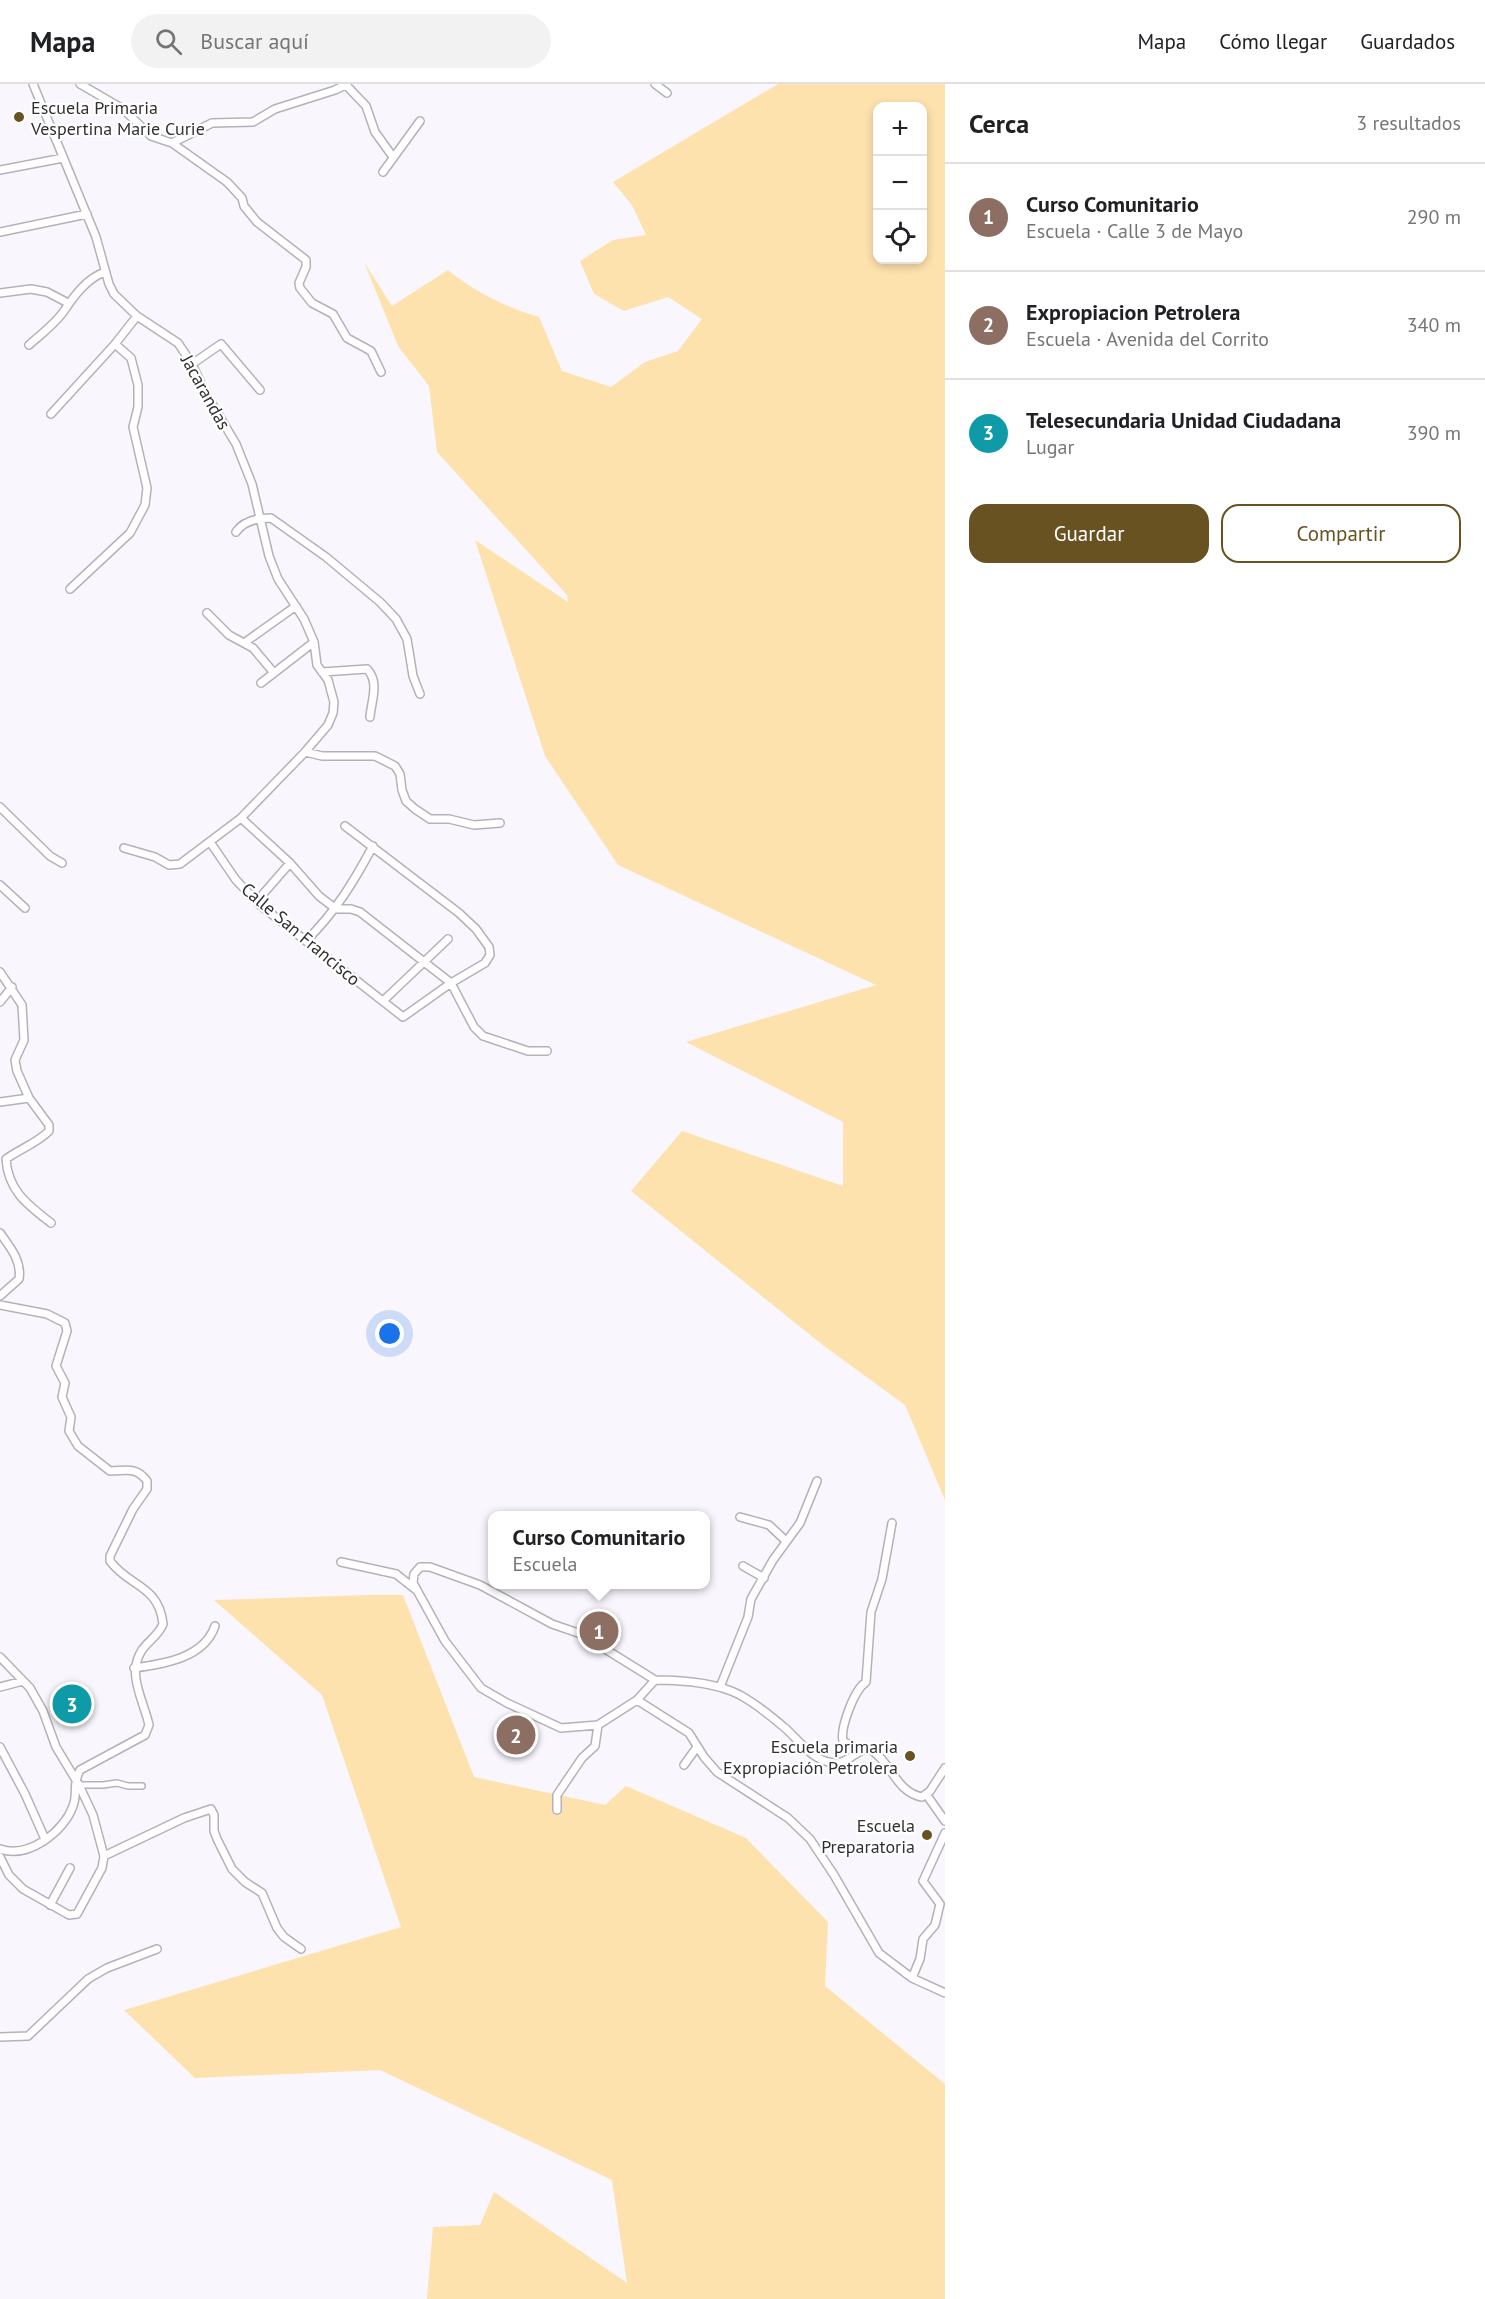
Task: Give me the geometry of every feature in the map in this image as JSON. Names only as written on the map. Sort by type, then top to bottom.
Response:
[{"type":"street","name":"Jacarandas","points":[[33,84],[96,237],[105,272],[114,294],[138,316],[178,343],[236,444],[252,484],[269,556],[278,579],[304,619],[314,642],[317,665],[328,680],[334,702],[333,713],[328,725],[305,752]]},
{"type":"street","points":[[80,84],[123,109],[151,136],[172,143],[227,182],[242,198],[244,206],[257,222],[306,260],[306,267],[299,283],[300,288],[312,303],[333,314],[347,338],[371,351],[381,372]]},
{"type":"street","points":[[172,143],[212,123],[253,122],[275,110],[347,84],[366,106],[375,132],[393,157]]},
{"type":"street","points":[[655,84],[667,93]]},
{"type":"street","points":[[383,172],[420,121]]},
{"type":"street","points":[[0,170],[63,158]]},
{"type":"street","points":[[0,232],[87,214]]},
{"type":"street","points":[[29,345],[63,312],[68,303],[91,279],[105,272]]},
{"type":"street","points":[[0,293],[31,289],[46,292],[68,303]]},
{"type":"street","points":[[51,414],[138,316]]},
{"type":"street","points":[[70,589],[130,533],[145,506],[147,488],[135,445],[133,427],[138,407],[138,385],[131,358],[115,344]]},
{"type":"street","points":[[192,364],[221,344],[260,390]]},
{"type":"street","points":[[236,532],[246,523],[261,518],[271,518],[326,557],[380,602],[396,619],[407,639],[412,676],[420,694]]},
{"type":"street","points":[[244,643],[296,606]]},
{"type":"street","points":[[207,613],[229,635],[252,648],[274,673]]},
{"type":"street","points":[[261,682],[314,642]]},
{"type":"street","points":[[322,672],[367,669],[371,673],[375,689],[370,717]]},
{"type":"street","points":[[124,848],[176,866],[241,818],[305,752],[322,756],[375,756],[395,766],[400,774],[406,801],[430,819],[449,819],[474,825],[500,823]]},
{"type":"street","points":[[0,807],[50,856],[62,863]]},
{"type":"street","points":[[241,818],[290,863],[319,896],[336,909],[351,909],[360,912],[451,983],[474,1027],[483,1036],[528,1051],[547,1051]]},
{"type":"street","points":[[345,826],[459,913],[476,929],[489,947],[490,955],[485,963],[451,983]]},
{"type":"street","name":"Calle San Francisco","points":[[210,842],[236,880],[260,905],[403,1017],[451,983]]},
{"type":"street","points":[[306,941],[350,891],[373,846]]},
{"type":"street","points":[[260,905],[263,894],[290,863]]},
{"type":"street","points":[[0,885],[25,908]]},
{"type":"street","points":[[383,1001],[448,939]]},
{"type":"street","points":[[0,972],[22,1005],[24,1040],[15,1060],[17,1071],[29,1098],[49,1125],[49,1131],[6,1159],[7,1171],[9,1179],[29,1205],[51,1223]]},
{"type":"street","points":[[0,1002],[12,987]]},
{"type":"street","points":[[0,1102],[29,1098]]},
{"type":"street","points":[[0,1233],[16,1257],[20,1272],[19,1280],[0,1296]]},
{"type":"street","points":[[0,1305],[47,1314],[65,1323],[67,1331],[56,1366],[64,1383],[62,1397],[71,1417],[69,1431],[78,1446],[110,1471],[126,1469],[140,1473],[147,1481],[147,1489],[133,1509],[110,1556],[110,1561],[113,1566],[148,1591],[154,1598],[163,1620],[162,1629],[142,1650],[134,1668],[149,1725],[145,1735],[80,1770],[75,1803],[63,1827],[25,1850],[11,1852],[0,1849]]},
{"type":"street","points":[[720,1687],[748,1617],[752,1599],[786,1540],[800,1523],[817,1481]]},
{"type":"street","points":[[740,1517],[769,1525],[786,1540]]},
{"type":"street","points":[[859,1750],[843,1741],[841,1734],[853,1698],[866,1682],[871,1612],[882,1579],[892,1523]]},
{"type":"street","points":[[341,1562],[396,1574],[417,1590]]},
{"type":"street","points":[[743,1566],[764,1578]]},
{"type":"street","points":[[655,1680],[637,1700],[598,1725],[561,1728],[481,1688],[445,1641],[413,1583],[414,1574],[420,1567],[430,1567],[480,1585],[552,1624],[580,1634],[655,1680],[677,1680],[720,1687],[740,1695],[785,1728],[811,1753],[822,1760],[843,1763],[859,1750],[868,1748],[878,1753],[899,1783],[913,1795],[921,1797],[926,1794],[945,1768]]},
{"type":"street","points":[[134,1668],[154,1665],[198,1650],[211,1637],[215,1626]]},
{"type":"street","points":[[0,1857],[19,1890],[69,1915],[77,1914],[102,1868],[104,1856],[93,1815],[56,1747],[44,1712],[30,1688],[1,1658]]},
{"type":"street","points":[[0,1687],[23,1681]]},
{"type":"street","points":[[637,1700],[689,1733],[717,1772],[788,1818],[810,1839],[834,1875],[879,1953],[912,1978],[945,1993]]},
{"type":"street","points":[[557,1810],[557,1795],[561,1786],[582,1758],[595,1746],[598,1725]]},
{"type":"street","points":[[0,1747],[25,1794],[45,1839]]},
{"type":"street","points":[[684,1765],[697,1747]]},
{"type":"street","points":[[77,1782],[141,1786]]},
{"type":"street","points":[[926,1794],[945,1821]]},
{"type":"street","points":[[104,1856],[184,1818],[211,1809],[214,1815],[214,1831],[232,1869],[245,1882],[262,1893],[277,1928],[284,1937],[301,1949]]},
{"type":"street","points":[[912,1978],[920,1959],[923,1939],[935,1925],[938,1914],[940,1904],[923,1881],[945,1833]]},
{"type":"street","points":[[50,1905],[70,1868]]},
{"type":"street","points":[[0,2037],[28,2036],[88,1979],[107,1968],[157,1949]]},
{"type":"shaded area","points":[[778,84],[945,84],[945,1500],[905,1405],[824,1346],[631,1191],[682,1131],[843,1186],[843,1122],[686,1042],[876,985],[618,865],[545,756],[475,540],[568,602],[567,595],[437,452],[429,386],[398,346],[364,262],[392,306],[448,270],[491,298],[539,317],[562,371],[611,387],[645,362],[678,351],[702,319],[668,297],[624,311],[594,294],[580,261],[613,240],[646,235],[632,205],[613,182]]},
{"type":"shaded area","points":[[403,1595],[474,1777],[605,1805],[626,1786],[746,1838],[828,1922],[825,1986],[945,2084],[945,2299],[427,2299],[433,2227],[480,2225],[494,2192],[627,2283],[612,2180],[380,2070],[195,2078],[124,2010],[401,1927],[322,1695],[214,1600]]},
{"type":"shaded area","points":[[602,1627],[616,1636],[609,1648],[594,1639]]},
{"type":"place","name":"Escuela Primaria Vespertina Marie Curie","points":[[19,117]]},
{"type":"place","name":"Curso Comunitario","points":[[599,1631]]},
{"type":"place","name":"Telesecundaria Unidad Ciudadana","points":[[72,1704]]},
{"type":"place","name":"Expropiacion Petrolera","points":[[516,1735]]},
{"type":"place","name":"Escuela primaria Expropiación Petrolera","points":[[910,1756]]},
{"type":"place","name":"Escuela Preparatoria","points":[[927,1835]]}]
